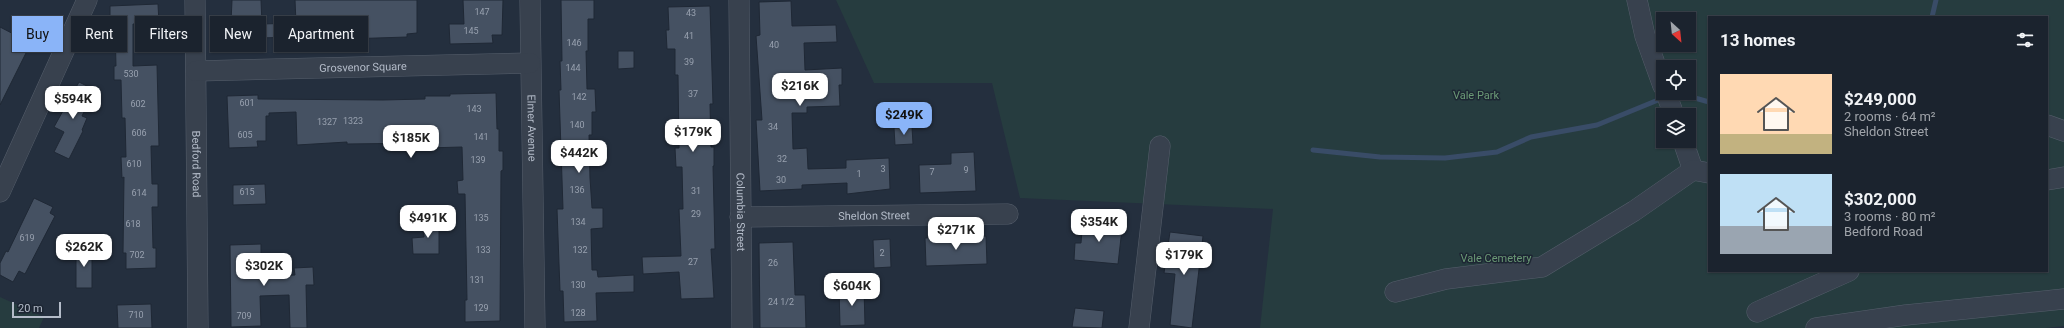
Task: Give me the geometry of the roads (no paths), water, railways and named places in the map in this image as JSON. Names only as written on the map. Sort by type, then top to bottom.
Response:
[{"type":"street","points":[[0,192],[87,0]]},
{"type":"street","name":"Bedford Road","points":[[195,0],[198,328]]},
{"type":"street","name":"Elmer Avenue","points":[[530,0],[535,328]]},
{"type":"street","name":"Columbia Street","points":[[739,0],[742,328]]},
{"type":"street","points":[[1637,0],[1645,36],[1656,67]]},
{"type":"street","name":"Grosvenor Square","points":[[196,71],[530,63]]},
{"type":"street","points":[[2048,125],[2064,131]]},
{"type":"street","points":[[1139,328],[1160,146]]},
{"type":"street","points":[[1395,292],[1446,279],[1542,267],[1701,172],[1687,148]]},
{"type":"street","points":[[2048,180],[2064,177]]},
{"type":"street","name":"Sheldon Street","points":[[740,217],[1008,214]]},
{"type":"street","points":[[1757,312],[1847,272]]},
{"type":"street","points":[[1816,328],[1906,315],[2064,299]]},
{"type":"waterway","points":[[1932,16],[1936,0]]},
{"type":"waterway","points":[[1696,98],[1708,102]]},
{"type":"waterway","points":[[1313,150],[1380,157],[1445,158],[1497,152],[1531,137],[1597,125],[1658,100]]},
{"type":"park label","name":"Vale Park","points":[[1476,95]]},
{"type":"park label","name":"Vale Cemetery","points":[[1496,258]]}]
